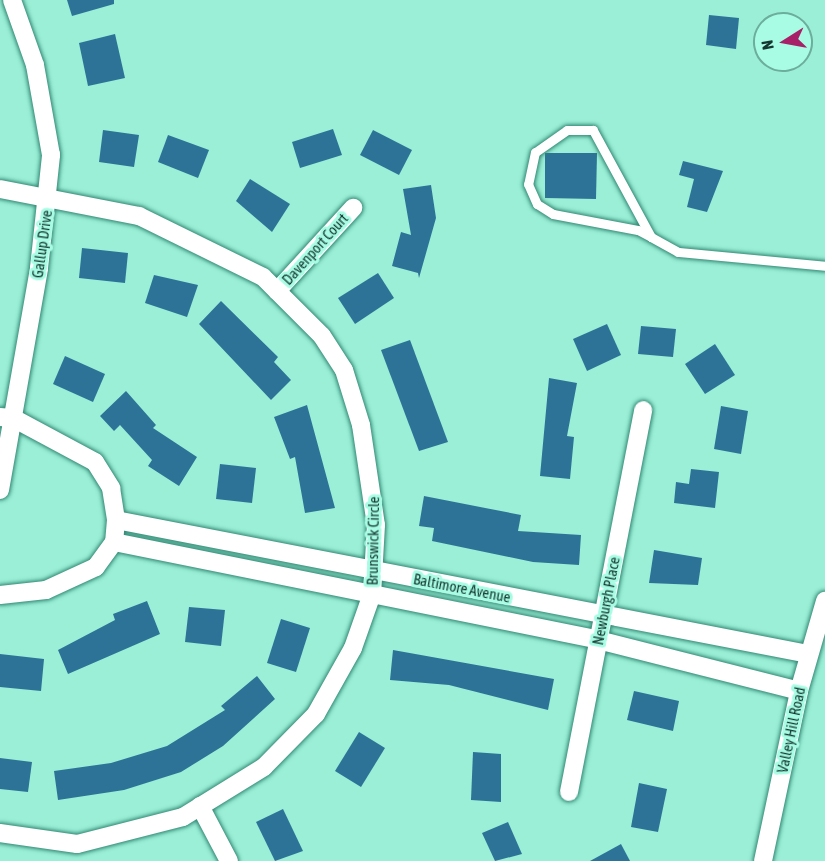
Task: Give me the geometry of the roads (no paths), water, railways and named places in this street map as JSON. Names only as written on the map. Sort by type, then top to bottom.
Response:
[{"type":"street","name":"Gallup Drive","points":[[0,490],[6,418],[48,199],[51,155],[43,103],[12,0]]},
{"type":"street","name":"Brunswick Circle","points":[[0,189],[167,225],[263,277],[322,336],[344,370],[374,491],[372,594],[353,648],[316,714],[264,767],[183,817],[77,844],[0,833]]},
{"type":"street","name":"Davenport Court","points":[[277,291],[353,208]]},
{"type":"street","name":"Newburgh Place","points":[[569,792],[643,410]]},
{"type":"street","points":[[0,595],[46,590],[75,579],[96,567],[114,542],[116,520],[111,488],[95,462],[6,418]]},
{"type":"street","name":"Baltimore Avenue","points":[[116,520],[808,654]]},
{"type":"street","name":"Baltimore Avenue","points":[[114,542],[598,640],[799,691]]},
{"type":"street","name":"Valley Hill Road","points":[[763,861],[799,691],[825,601]]},
{"type":"street","points":[[200,806],[229,861]]},
{"type":"lane","points":[[651,237],[593,130],[567,130],[535,152],[528,184],[537,204],[553,214],[651,237],[678,252],[825,266]]}]
